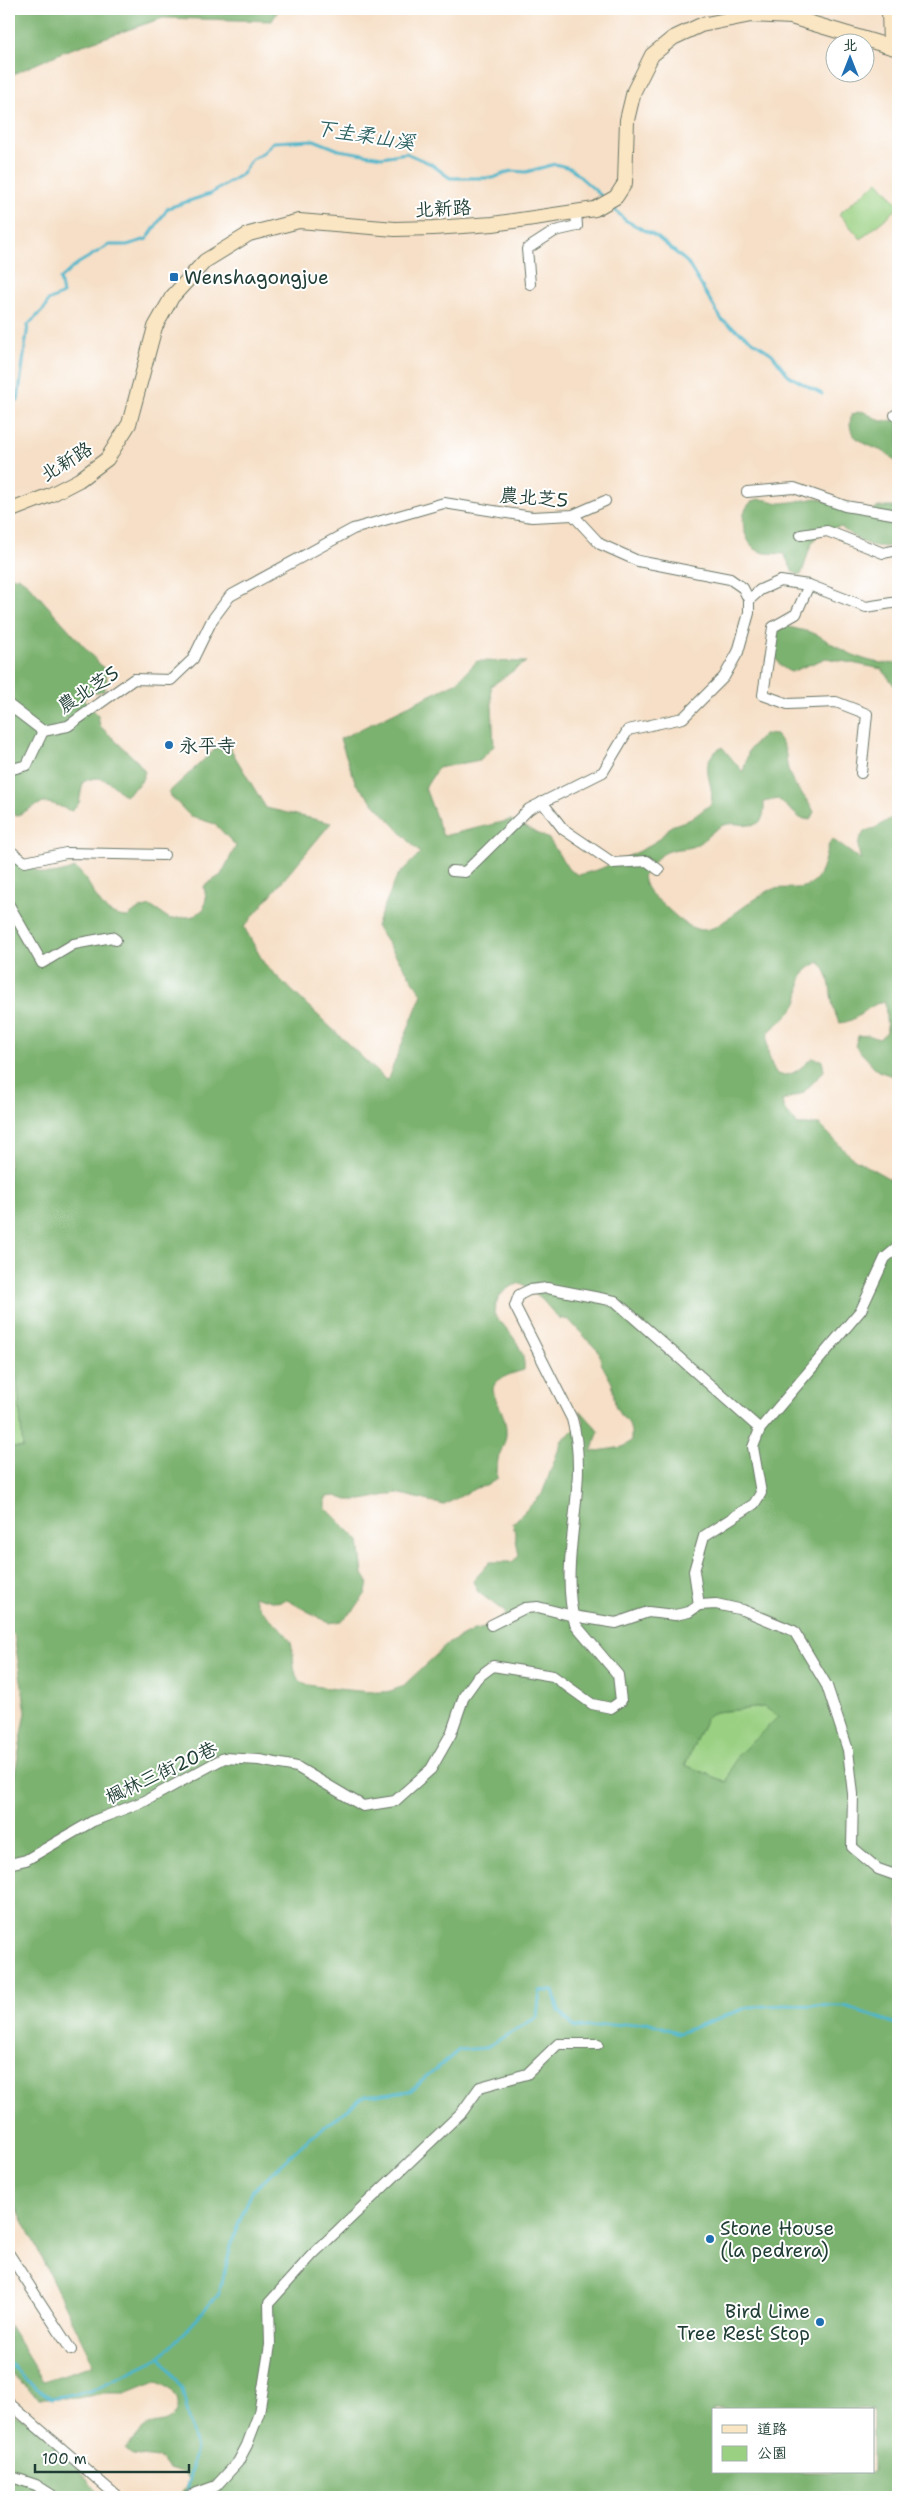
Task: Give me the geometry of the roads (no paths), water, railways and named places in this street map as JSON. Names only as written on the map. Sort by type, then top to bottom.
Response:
[{"type":"main road","points":[[889,9],[894,48]]},
{"type":"main road","name":"北新路","points":[[9,511],[80,480],[107,459],[129,424],[155,327],[172,297],[205,261],[249,234],[299,221],[395,229],[433,228],[576,213],[594,209],[616,197],[625,182],[627,120],[634,91],[652,55],[673,38],[702,25],[751,15],[791,18],[894,48]]},
{"type":"street","points":[[530,284],[526,249],[556,231],[577,226],[576,213]]},
{"type":"street","points":[[747,492],[794,488],[845,506],[898,515]]},
{"type":"street","points":[[573,516],[605,501]]},
{"type":"street","name":"農北芝5","points":[[9,705],[43,731],[68,726],[134,679],[171,680],[193,659],[212,620],[230,596],[353,528],[444,502],[532,517],[573,516],[600,544],[638,562],[730,579],[743,588],[749,600]]},
{"type":"street","points":[[801,535],[827,531],[883,553],[898,550]]},
{"type":"street","points":[[452,872],[465,872],[529,810],[603,772],[628,730],[683,718],[724,677],[738,652],[749,613],[749,600],[760,590],[780,580],[809,586],[866,607],[898,602]]},
{"type":"street","points":[[809,586],[796,614],[773,627],[763,695],[788,704],[836,702],[867,714],[861,773]]},
{"type":"street","points":[[9,770],[27,765],[43,731]]},
{"type":"street","points":[[542,802],[563,829],[613,863],[647,861],[659,870]]},
{"type":"street","points":[[9,850],[25,862],[66,853],[164,855]]},
{"type":"street","points":[[9,905],[42,963],[74,944],[112,937],[116,940]]},
{"type":"street","points":[[699,1605],[694,1571],[704,1536],[754,1504],[761,1494],[753,1448],[760,1429],[861,1310],[885,1258],[898,1247]]},
{"type":"street","points":[[573,1616],[570,1577],[576,1509],[577,1436],[572,1419],[515,1306],[520,1295],[529,1290],[547,1288],[615,1301],[760,1429]]},
{"type":"street","points":[[490,1625],[525,1608],[538,1608],[616,1623],[648,1612],[675,1615],[689,1612],[699,1605],[716,1604],[743,1610],[794,1631],[827,1686],[848,1750],[853,1794],[852,1847],[878,1869],[898,1876]]},
{"type":"street","name":"楓林三街20巷","points":[[9,1864],[26,1860],[93,1821],[145,1801],[224,1758],[259,1760],[297,1767],[363,1806],[395,1801],[431,1769],[451,1734],[464,1696],[477,1678],[493,1666],[554,1676],[592,1704],[611,1708],[621,1701],[618,1675],[575,1624],[573,1616]]},
{"type":"street","points":[[186,2497],[216,2486],[241,2457],[259,2413],[270,2345],[269,2303],[312,2255],[458,2117],[480,2087],[527,2074],[558,2044],[598,2044]]},
{"type":"street","points":[[9,2253],[71,2350]]},
{"type":"street","points":[[9,2403],[118,2497]]},
{"type":"street","points":[[9,2476],[36,2485],[55,2497]]},
{"type":"waterway","name":"下圭柔山溪","points":[[9,400],[18,400],[28,325],[45,308],[48,301],[63,294],[60,279],[77,264],[109,245],[127,245],[147,239],[168,208],[210,194],[242,174],[252,159],[262,154],[273,142],[314,140],[339,150],[382,157],[406,153],[431,164],[450,178],[493,178],[511,171],[526,172],[555,164],[570,168],[605,199]]},
{"type":"waterway","name":"下圭柔山溪","points":[[611,206],[625,220],[657,237],[687,262],[722,320],[772,354],[789,376],[822,394]]},
{"type":"waterway","points":[[161,2357],[219,2294],[234,2235],[252,2191],[304,2143],[364,2096],[410,2091],[459,2050],[485,2048],[537,2017],[540,1991],[553,1991],[559,2011],[575,2028],[647,2022],[679,2033],[749,2007],[783,2005],[845,2006],[898,2025]]},
{"type":"waterway","points":[[9,2362],[26,2381],[51,2398],[90,2391],[161,2357],[182,2389],[196,2449],[187,2486],[189,2494]]},
{"type":"place","name":"Wenshagongjue","points":[[174,277]]},
{"type":"place","name":"永平寺","points":[[169,745]]},
{"type":"place","name":"Stone House (la pedrera)","points":[[710,2239]]},
{"type":"place","name":"Bird Lime Tree Rest Stop","points":[[820,2322]]}]
